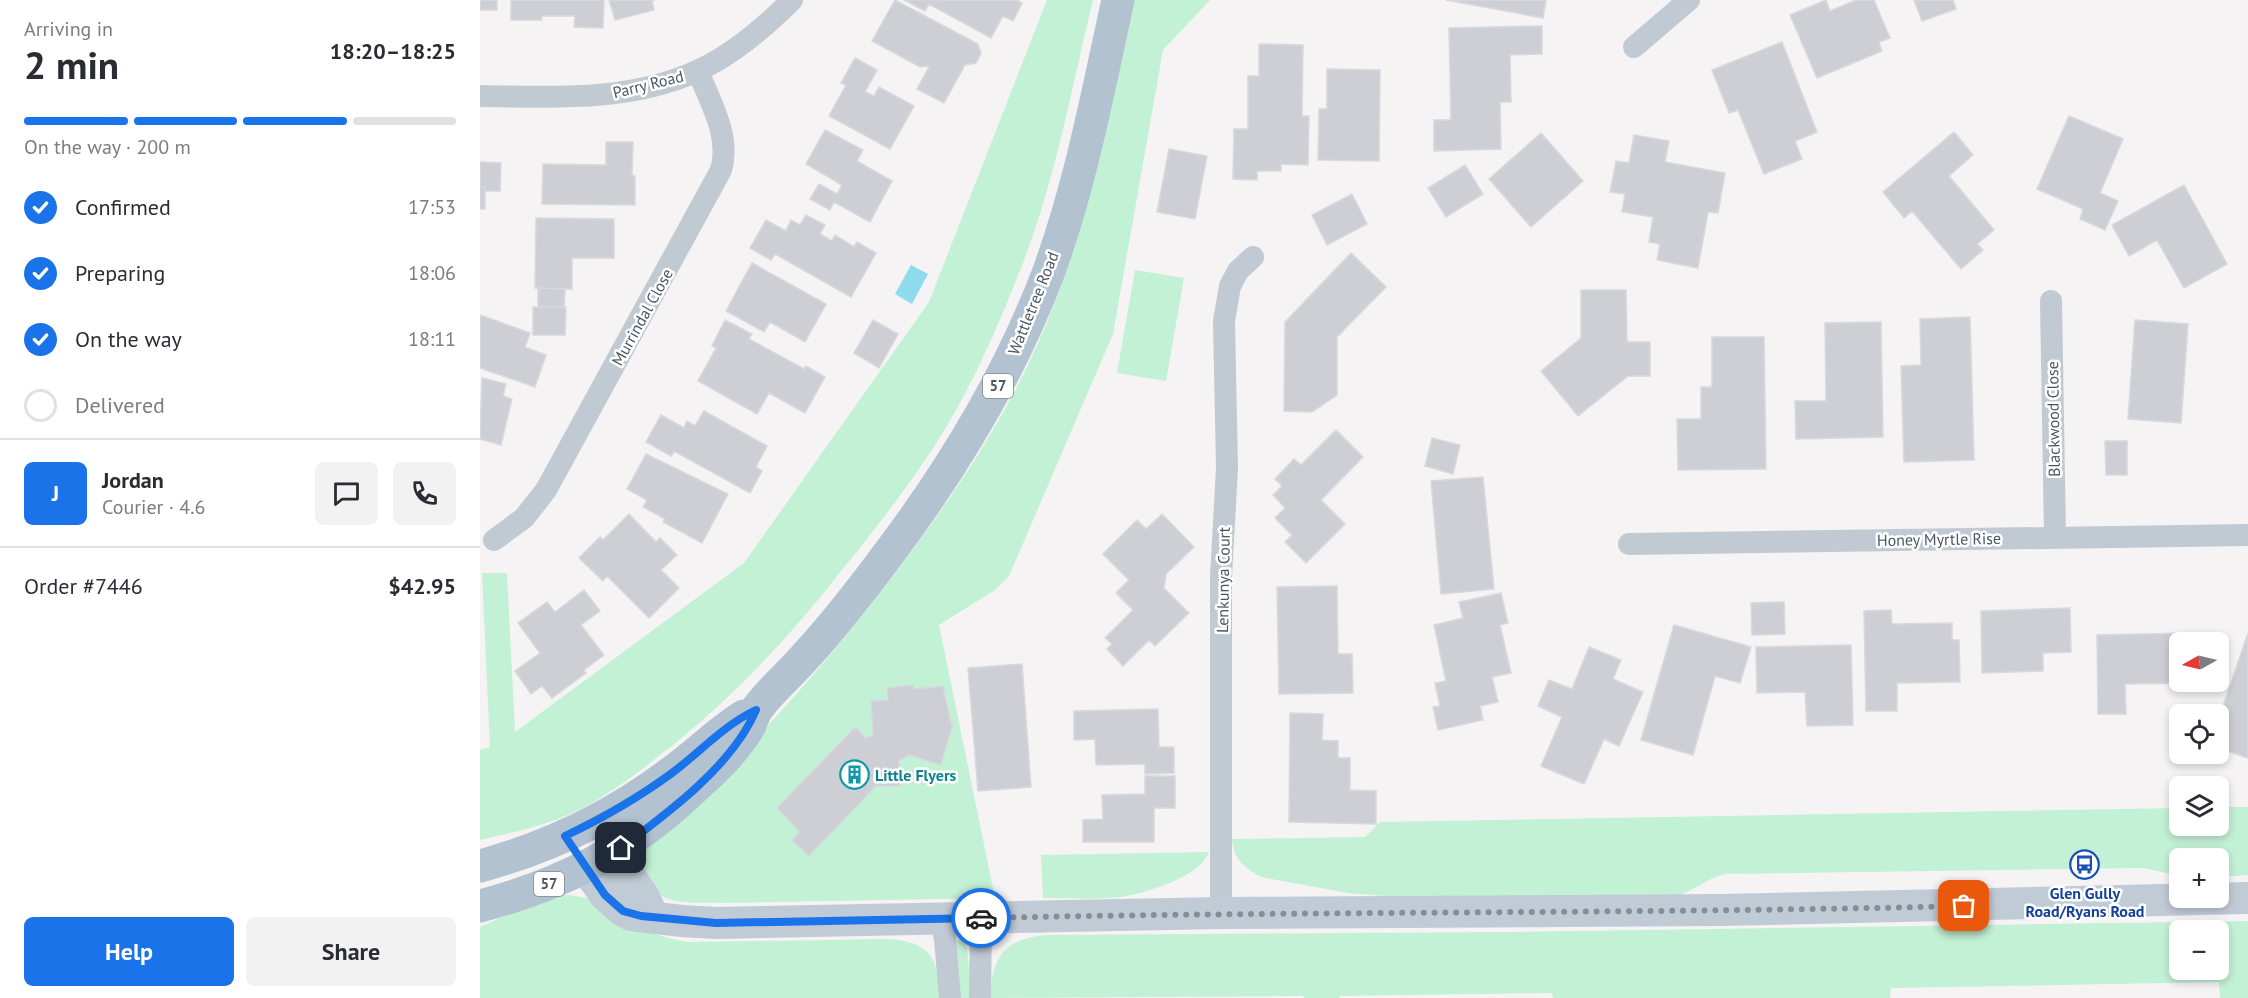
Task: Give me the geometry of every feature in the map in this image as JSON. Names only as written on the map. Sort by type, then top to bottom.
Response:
[{"type":"main road","name":"Wattletree Road","points":[[579,829],[648,790],[732,723],[756,710],[829,630],[906,531],[971,434],[1025,329],[1049,269],[1083,155],[1119,0]]},
{"type":"main road","name":"Wattletree Road","points":[[600,860],[649,828],[730,753],[750,724],[756,710]]},
{"type":"main road","points":[[579,829],[600,860]]},
{"type":"main road","name":"57","points":[[480,866],[524,853],[579,829]]},
{"type":"main road","name":"57","points":[[480,906],[536,889],[600,860]]},
{"type":"street","name":"Parry Road","points":[[480,96],[560,97],[605,94],[632,91],[671,81],[698,71],[740,45],[770,22],[792,0]]},
{"type":"street","points":[[1634,47],[1689,0]]},
{"type":"street","name":"Murrindal Close","points":[[494,540],[524,518],[546,490],[721,170],[725,157],[724,142],[698,71]]},
{"type":"street","name":"Lenkunya Court","points":[[1221,913],[1221,577],[1227,468],[1224,321],[1230,286],[1239,271],[1253,256]]},
{"type":"street","name":"Blackwood Close","points":[[2050,302],[2055,537]]},
{"type":"street","name":"Honey Myrtle Rise","points":[[1629,544],[2248,535]]},
{"type":"street","points":[[600,860],[644,897],[653,917],[716,923],[1221,913],[1666,911],[2248,898]]},
{"type":"street","points":[[940,918],[945,939],[950,998]]},
{"type":"street","points":[[980,998],[981,918]]},
{"type":"green space","points":[[1047,0],[1093,0],[1063,131],[1035,229],[998,325],[957,409],[921,467],[866,540],[800,621],[761,664],[697,725],[637,773],[584,807],[548,823],[480,840],[480,750],[490,747],[482,573],[507,573],[515,732],[744,563],[929,302]]},
{"type":"green space","points":[[1134,0],[1210,0],[1163,50],[1113,334],[1009,576],[995,590],[939,625],[995,898],[698,903],[680,902],[664,897],[657,893],[643,872],[643,857],[649,841],[743,752],[855,625],[938,515],[1004,411],[1041,337],[1081,226],[1101,151]]},
{"type":"green space","points":[[1135,270],[1184,278],[1166,381],[1117,373]]},
{"type":"green space","points":[[2229,807],[2248,807],[2248,875],[2229,876],[2229,848],[2169,848],[2169,874],[2144,868],[1726,874],[1676,896],[1385,896],[1348,893],[1261,877],[1240,862],[1232,839],[1365,837],[1380,822],[2169,808],[2169,836],[2229,836]]},
{"type":"green space","points":[[1209,852],[1204,861],[1184,876],[1144,892],[1112,898],[1043,898],[1041,855]]},
{"type":"green space","points":[[563,895],[596,902],[650,931],[689,942],[888,939],[903,941],[923,948],[930,955],[937,972],[941,998],[480,998],[480,927],[515,911]]},
{"type":"green space","points":[[2229,921],[2248,921],[2248,998],[2220,998],[2219,982],[1891,988],[1890,998],[1553,998],[1552,993],[1340,996],[1339,998],[1304,998],[1303,996],[990,998],[994,971],[1003,953],[1020,941],[1047,935],[1510,932],[2169,922],[2169,980],[2229,980]]},
{"type":"green space","points":[[961,940],[967,948],[972,998],[960,998],[955,942]]},
{"type":"water","points":[[911,265],[928,274],[912,304],[895,294]]},
{"type":"building","points":[[480,0],[497,0],[497,10],[480,10]]},
{"type":"building","points":[[511,0],[604,0],[603,28],[574,27],[575,16],[542,16],[542,20],[511,20]]},
{"type":"building","points":[[609,0],[655,0],[652,1],[654,10],[615,20]]},
{"type":"building","points":[[895,0],[978,44],[981,54],[976,63],[965,65],[944,103],[917,89],[929,67],[920,67],[872,41]]},
{"type":"building","points":[[904,0],[1017,0],[1022,3],[1013,21],[1003,16],[991,38],[929,4],[925,11]]},
{"type":"building","points":[[1446,0],[1546,0],[1543,18]]},
{"type":"building","points":[[1826,0],[1830,11],[1856,0],[1874,0],[1890,38],[1879,42],[1882,51],[1817,78],[1790,15]]},
{"type":"building","points":[[1914,0],[1953,0],[1956,9],[1922,21]]},
{"type":"building","points":[[1542,26],[1542,54],[1510,55],[1511,102],[1500,102],[1501,149],[1434,151],[1434,120],[1451,120],[1449,28]]},
{"type":"building","points":[[1782,42],[1817,132],[1795,141],[1802,159],[1764,174],[1738,110],[1729,113],[1712,70]]},
{"type":"building","points":[[1259,44],[1303,45],[1302,116],[1309,116],[1308,165],[1281,164],[1281,171],[1257,171],[1257,180],[1233,179],[1234,129],[1248,129],[1248,76],[1259,76]]},
{"type":"building","points":[[855,58],[877,70],[865,92],[874,96],[879,87],[914,106],[890,149],[829,116],[846,85],[841,83]]},
{"type":"building","points":[[1327,69],[1380,70],[1379,161],[1318,160],[1319,109],[1327,109]]},
{"type":"building","points":[[2069,116],[2123,139],[2100,193],[2118,201],[2105,230],[2080,219],[2083,209],[2037,189]]},
{"type":"building","points":[[825,130],[863,150],[857,161],[892,181],[870,222],[834,202],[830,210],[810,199],[819,184],[837,194],[842,185],[806,164]]},
{"type":"building","points":[[1954,132],[1973,155],[1949,176],[1994,230],[1977,244],[1983,250],[1961,269],[1912,211],[1904,218],[1883,192]]},
{"type":"building","points":[[1541,133],[1583,181],[1531,227],[1489,179]]},
{"type":"building","points":[[1634,135],[1669,141],[1665,162],[1725,173],[1718,213],[1708,212],[1698,268],[1657,260],[1660,244],[1649,242],[1653,217],[1622,212],[1625,194],[1610,192],[1616,161],[1629,163]]},
{"type":"building","points":[[606,142],[633,142],[632,176],[635,176],[635,205],[542,204],[543,164],[606,165]]},
{"type":"building","points":[[1169,149],[1207,156],[1195,219],[1157,212]]},
{"type":"building","points":[[480,162],[501,163],[500,191],[485,191],[485,187],[480,187]]},
{"type":"building","points":[[1465,165],[1483,194],[1446,217],[1428,188]]},
{"type":"building","points":[[2184,185],[2227,264],[2184,288],[2157,240],[2129,256],[2112,225]]},
{"type":"building","points":[[480,187],[485,187],[485,209],[480,209]]},
{"type":"building","points":[[1352,194],[1367,224],[1327,245],[1312,215]]},
{"type":"building","points":[[806,215],[825,225],[820,234],[832,241],[835,235],[854,247],[857,242],[876,253],[851,297],[775,254],[771,260],[750,248],[766,220],[786,231],[791,220],[800,225]]},
{"type":"building","points":[[536,218],[614,219],[614,258],[572,258],[572,289],[535,288]]},
{"type":"building","points":[[1351,253],[1386,287],[1337,337],[1337,395],[1312,412],[1284,411],[1285,322]]},
{"type":"building","points":[[752,263],[826,304],[805,342],[770,322],[764,332],[726,311]]},
{"type":"building","points":[[538,288],[565,289],[564,307],[538,307]]},
{"type":"building","points":[[1581,290],[1626,290],[1627,342],[1650,342],[1650,376],[1628,376],[1578,416],[1541,371],[1581,338]]},
{"type":"building","points":[[533,307],[566,307],[565,335],[533,335]]},
{"type":"building","points":[[480,315],[530,333],[525,347],[546,355],[535,387],[480,368]]},
{"type":"building","points":[[1970,317],[1974,460],[1904,462],[1901,366],[1921,365],[1920,319]]},
{"type":"building","points":[[725,320],[752,334],[749,339],[804,369],[806,366],[825,377],[805,413],[769,393],[757,414],[698,381],[716,348],[712,346]]},
{"type":"building","points":[[873,320],[898,334],[879,368],[854,353]]},
{"type":"building","points":[[2135,320],[2188,324],[2181,423],[2128,419]]},
{"type":"building","points":[[1881,322],[1883,437],[1796,439],[1795,401],[1826,401],[1825,323]]},
{"type":"building","points":[[1712,337],[1764,337],[1766,469],[1678,470],[1677,419],[1701,419],[1701,387],[1712,387]]},
{"type":"building","points":[[482,378],[506,384],[503,396],[512,399],[501,445],[480,439]]},
{"type":"building","points":[[704,411],[767,446],[756,467],[762,471],[750,493],[674,451],[671,456],[646,442],[661,415],[684,428],[687,421],[695,426]]},
{"type":"building","points":[[1336,430],[1363,457],[1321,500],[1345,524],[1306,563],[1285,542],[1292,535],[1275,518],[1285,508],[1273,495],[1282,486],[1275,479],[1294,459],[1301,465]]},
{"type":"building","points":[[1432,438],[1460,445],[1453,474],[1425,466]]},
{"type":"building","points":[[2105,441],[2127,441],[2127,475],[2106,475]]},
{"type":"building","points":[[646,454],[728,494],[702,543],[663,522],[665,519],[643,507],[647,500],[627,489]]},
{"type":"building","points":[[1483,477],[1494,589],[1441,594],[1431,481]]},
{"type":"building","points":[[629,514],[656,542],[660,538],[677,555],[661,570],[679,588],[649,618],[607,576],[603,581],[579,558],[600,537],[603,540]]},
{"type":"building","points":[[1162,514],[1194,547],[1166,574],[1164,588],[1189,613],[1155,646],[1149,640],[1123,666],[1107,649],[1112,644],[1105,638],[1133,610],[1116,593],[1129,580],[1103,554],[1137,520],[1146,529]]},
{"type":"building","points":[[1337,586],[1338,654],[1352,654],[1353,693],[1279,694],[1277,587]]},
{"type":"building","points":[[584,590],[600,611],[581,625],[604,655],[584,670],[586,673],[552,698],[542,686],[531,694],[515,671],[540,653],[518,623],[547,602],[555,612]]},
{"type":"building","points":[[1501,593],[1508,623],[1500,625],[1511,673],[1492,677],[1498,702],[1480,706],[1483,720],[1438,730],[1433,707],[1440,706],[1435,683],[1446,681],[1434,625],[1463,618],[1459,602]]},
{"type":"building","points":[[1784,602],[1785,634],[1752,635],[1751,603]]},
{"type":"building","points":[[2070,608],[2071,652],[2043,653],[2043,671],[1982,673],[1981,611]]},
{"type":"building","points":[[1891,610],[1892,624],[1952,623],[1952,640],[1959,640],[1960,682],[1897,683],[1897,711],[1866,711],[1864,611]]},
{"type":"building","points":[[1674,625],[1751,647],[1740,683],[1715,676],[1693,755],[1641,740]]},
{"type":"building","points":[[2169,633],[2169,683],[2125,684],[2126,714],[2098,714],[2097,635]]},
{"type":"building","points":[[2248,633],[2248,758],[2229,752],[2229,704],[2224,704]]},
{"type":"building","points":[[1851,645],[1853,725],[1807,726],[1805,692],[1757,693],[1756,647]]},
{"type":"building","points":[[1589,647],[1621,660],[1613,679],[1643,692],[1619,746],[1604,739],[1584,784],[1541,766],[1562,717],[1538,706],[1549,680],[1572,689]]},
{"type":"building","points":[[1022,664],[1031,787],[978,791],[968,668]]},
{"type":"building","name":"Little Flyers","points":[[913,685],[914,689],[943,686],[953,724],[941,765],[909,755],[899,761],[900,786],[876,786],[809,856],[792,840],[800,832],[777,808],[855,727],[866,738],[873,735],[871,701],[888,700],[887,688]]},
{"type":"building","points":[[1158,709],[1159,747],[1174,747],[1174,773],[1145,774],[1145,764],[1096,765],[1095,739],[1074,740],[1074,711]]},
{"type":"building","points":[[1290,713],[1323,714],[1322,740],[1338,741],[1338,758],[1350,758],[1350,790],[1376,791],[1376,824],[1289,822]]},
{"type":"building","points":[[1145,776],[1175,776],[1175,808],[1154,808],[1154,842],[1083,842],[1083,820],[1103,819],[1102,795],[1145,794]]},
{"type":"way so far","points":[[981,918],[1221,913],[1554,913],[1964,906]]},
{"type":"place","name":"Little Flyers","points":[[854,775]]},
{"type":"place","name":"Glen Gully Road/Ryans Road","points":[[2085,865]]},
{"type":"route","points":[[621,848],[649,828],[730,753],[742,738],[756,710],[732,723],[648,790],[604,817],[565,836],[605,895],[614,904],[631,915],[716,923],[981,918]]}]
